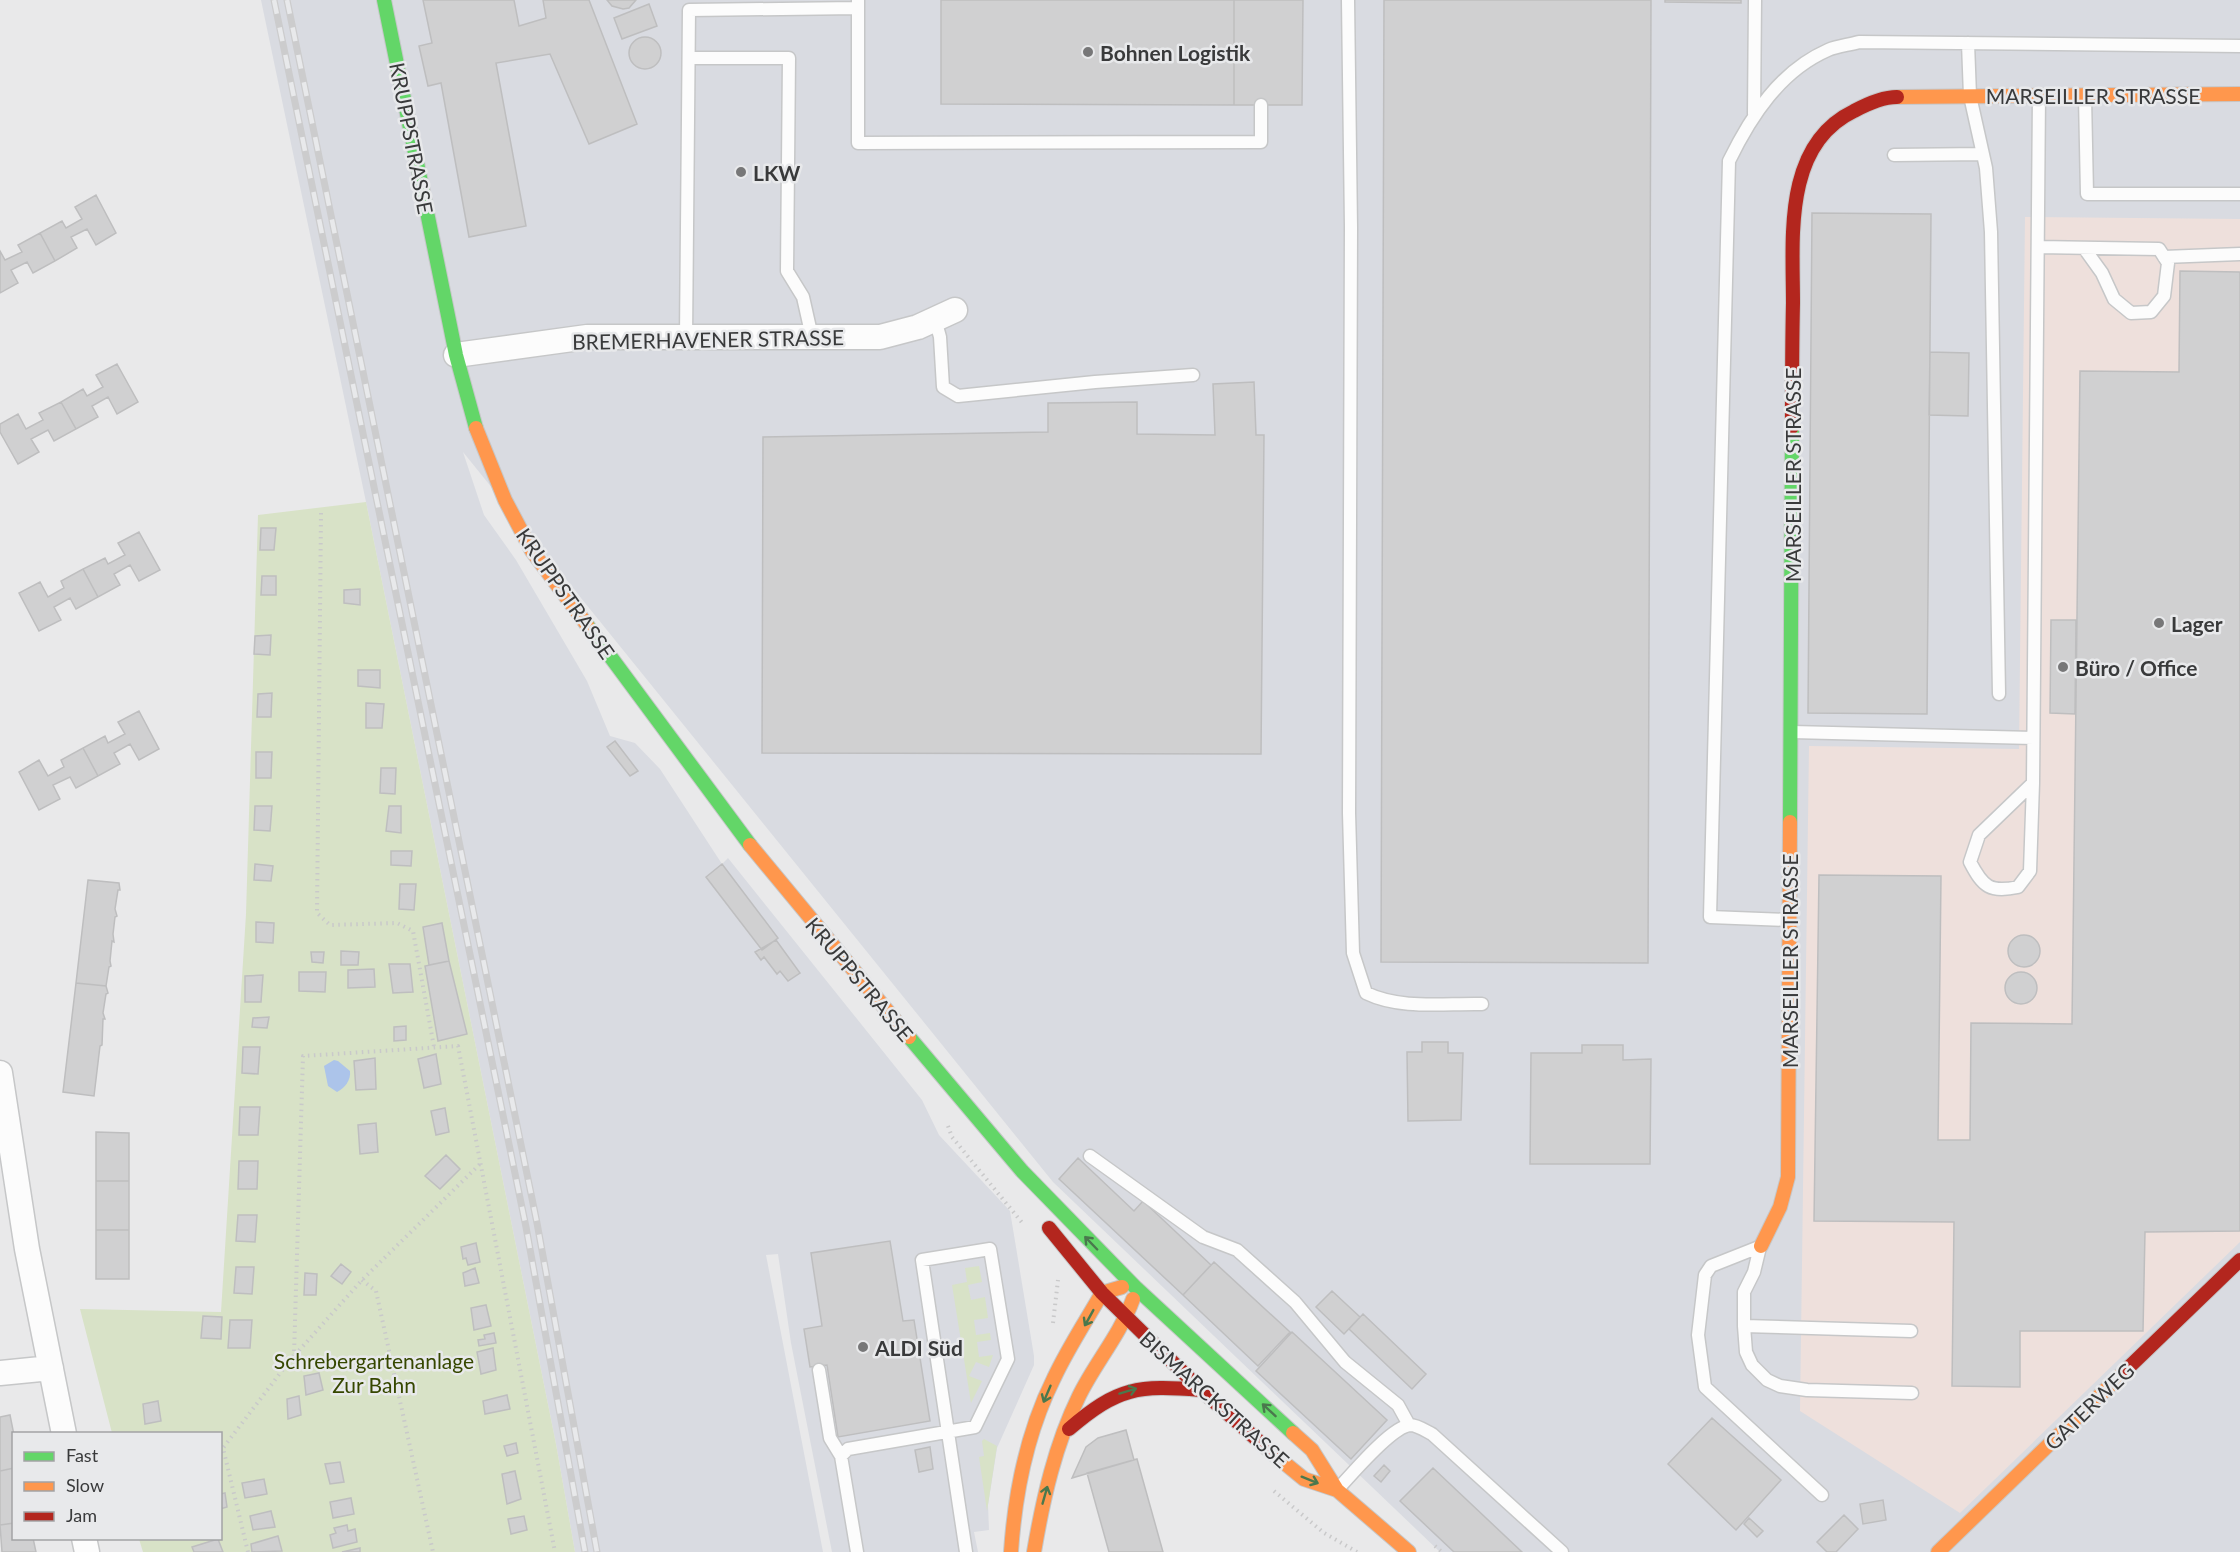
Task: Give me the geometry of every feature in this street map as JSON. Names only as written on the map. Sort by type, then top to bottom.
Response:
[{"type":"street","name":"KRUPPSTRASSE","points":[[384,0],[456,355],[475,424],[505,500],[532,551],[766,867],[1022,1171],[1134,1286]]},
{"type":"street","name":"MARSEILLER STRASSE","points":[[1761,1246],[1780,1207],[1788,1177],[1793,215],[1798,183],[1809,153],[1823,132],[1861,105],[1889,97],[2240,94]]},
{"type":"street","name":"BREMERHAVENER STRASSE","points":[[456,355],[587,337],[880,337],[918,327],[945,314]]},
{"type":"street","points":[[0,1073],[27,1249],[64,1432]]},
{"type":"street","name":"KRUPPSTRASSE","points":[[951,1087],[967,1128]]},
{"type":"street","points":[[1037,1214],[1102,1293]]},
{"type":"street","name":"GATERWEG","points":[[1938,1552],[2240,1260]]},
{"type":"street","points":[[1011,1552],[1019,1480],[1031,1433],[1049,1388],[1102,1293],[1134,1286],[1127,1318],[1080,1395],[1063,1435],[1042,1504],[1034,1552]]},
{"type":"street","name":"BISMARCKSTRASSE","points":[[1134,1286],[1312,1450],[1337,1490],[1409,1552]]},
{"type":"street","name":"BISMARCKSTRASSE","points":[[1102,1293],[1248,1433],[1304,1479],[1337,1490]]},
{"type":"street","points":[[0,1374],[51,1368]]},
{"type":"street","points":[[1063,1435],[1104,1400],[1128,1389],[1153,1386],[1201,1390]]},
{"type":"lane","points":[[1348,0],[1352,227],[1349,813],[1353,953],[1366,993],[1378,999],[1397,1003],[1482,1004]]},
{"type":"lane","points":[[1754,115],[1755,0]]},
{"type":"lane","points":[[686,337],[689,10],[858,4],[858,142],[1261,142],[1261,105]]},
{"type":"lane","points":[[1789,920],[1710,917],[1729,161],[1742,135],[1761,104],[1796,68],[1829,50],[1859,42],[2240,46]]},
{"type":"lane","points":[[1968,43],[1970,96],[1983,154],[1991,232],[1999,694]]},
{"type":"lane","points":[[688,58],[789,58],[787,271],[803,297],[812,337]]},
{"type":"lane","points":[[2085,94],[2087,194],[2240,194]]},
{"type":"lane","points":[[2033,783],[1980,835],[1970,862],[1980,881],[2000,891],[2018,887],[2030,871],[2033,783],[2039,95]]},
{"type":"lane","points":[[1894,155],[1983,154]]},
{"type":"lane","points":[[2038,248],[2084,248],[2159,249],[2168,263],[2164,296],[2151,312],[2131,313],[2114,298],[2102,273],[2084,248]]},
{"type":"lane","points":[[2164,257],[2240,254]]},
{"type":"lane","points":[[945,314],[940,337],[943,387],[958,396],[1193,375]]},
{"type":"lane","points":[[1790,732],[2033,738]]},
{"type":"lane","points":[[1090,1156],[1203,1238],[1238,1250],[1295,1302],[1345,1362],[1398,1406],[1409,1425],[1432,1434],[1562,1552]]},
{"type":"lane","points":[[1761,1246],[1754,1272],[1744,1292],[1744,1326],[1746,1352],[1752,1365],[1767,1380],[1780,1386],[1807,1390],[1912,1393]]},
{"type":"lane","points":[[1761,1246],[1711,1266],[1705,1275],[1698,1335],[1706,1387],[1822,1495]]},
{"type":"lane","points":[[841,1456],[848,1449],[947,1434],[975,1427],[1008,1359],[990,1249],[922,1260],[947,1434],[966,1552]]},
{"type":"lane","points":[[1744,1326],[1911,1330]]},
{"type":"lane","points":[[819,1370],[830,1438],[841,1456],[857,1552]]},
{"type":"lane","points":[[1337,1490],[1385,1440],[1409,1425]]},
{"type":"path","points":[[321,513],[317,913],[330,925],[397,923],[413,931],[434,1047]]},
{"type":"path","points":[[294,1355],[303,1056],[459,1046],[555,1552]]},
{"type":"path","points":[[248,1552],[223,1448],[294,1355],[362,1280],[481,1163]]},
{"type":"path","points":[[362,1280],[376,1291],[433,1552]]},
{"type":"path","points":[[1052,1329],[1058,1292]]},
{"type":"shaded area","points":[[261,0],[2240,0],[2240,1552],[1440,1552],[1053,1182],[463,452],[484,515],[516,560],[587,681],[610,736],[635,743],[660,769],[722,864],[728,858],[922,1100],[939,1135],[1010,1211],[1034,1356],[1034,1365],[997,1448],[988,1505],[989,1530],[974,1532],[978,1552],[832,1552],[791,1343],[778,1254],[766,1255],[823,1552],[575,1552],[556,1444],[366,502]]},
{"type":"shaded area","points":[[2025,217],[2240,219],[2240,1242],[1960,1513],[1800,1411],[1809,746],[2019,749]]},
{"type":"green space","name":"Schrebergartenanlage Zur Bahn","points":[[366,502],[556,1444],[575,1552],[143,1552],[139,1540],[222,1540],[222,1432],[112,1432],[80,1309],[221,1312],[246,914],[258,515]]},
{"type":"green space","points":[[979,1266],[982,1282],[968,1285],[971,1300],[985,1297],[988,1318],[974,1320],[976,1335],[990,1333],[991,1340],[977,1342],[979,1357],[993,1355],[989,1367],[976,1362],[969,1376],[982,1381],[971,1403],[952,1285],[967,1282],[965,1268]]},
{"type":"green space","points":[[984,1439],[997,1446],[987,1511],[979,1457],[984,1456],[982,1441]]},
{"type":"water","points":[[334,1060],[350,1071],[347,1083],[337,1092],[328,1086],[324,1066]]},
{"type":"building","points":[[423,0],[514,0],[519,26],[546,18],[543,0],[589,0],[637,124],[589,144],[550,54],[496,63],[526,226],[469,237],[441,83],[428,86],[419,46],[432,43]]},
{"type":"building","points":[[607,0],[636,0],[629,8],[623,9],[612,6]]},
{"type":"building","name":"Bohnen Logistik","points":[[941,0],[1234,0],[1234,105],[941,104]]},
{"type":"building","points":[[1234,0],[1303,0],[1302,105],[1234,105]]},
{"type":"building","points":[[1384,0],[1651,0],[1648,963],[1381,962]]},
{"type":"building","points":[[1665,0],[1741,0],[1741,3],[1665,2]]},
{"type":"building","points":[[649,4],[657,26],[622,39],[614,18]]},
{"type":"building","points":[[645,37],[656,42],[661,53],[656,64],[645,69],[634,64],[629,53],[634,42]]},
{"type":"building","points":[[96,195],[116,233],[96,245],[87,229],[71,237],[77,248],[55,261],[40,233],[62,221],[66,228],[82,219],[75,207]]},
{"type":"building","points":[[1812,213],[1931,214],[1927,714],[1808,713]]},
{"type":"building","points":[[40,233],[55,261],[33,273],[27,262],[11,270],[18,283],[0,293],[0,251],[5,260],[22,252],[18,245]]},
{"type":"building","name":"Lager","points":[[2180,271],[2240,272],[2240,1231],[2145,1232],[2143,1331],[2020,1331],[2020,1387],[1952,1386],[1954,1222],[1814,1221],[1819,875],[1941,876],[1938,1140],[1970,1140],[1971,1023],[2072,1024],[2080,371],[2179,372]]},
{"type":"building","points":[[1930,352],[1969,353],[1968,416],[1929,415]]},
{"type":"building","points":[[117,364],[138,402],[117,414],[108,397],[92,406],[98,417],[76,429],[61,402],[83,389],[87,396],[103,387],[96,375]]},
{"type":"building","points":[[1254,382],[1256,435],[1264,435],[1261,754],[762,753],[763,437],[1048,432],[1048,403],[1137,402],[1137,434],[1215,435],[1213,384]]},
{"type":"building","points":[[61,402],[76,429],[54,441],[48,430],[31,439],[39,452],[18,464],[0,432],[0,424],[18,414],[26,429],[43,420],[39,413]]},
{"type":"building","points":[[261,528],[276,528],[274,550],[260,550]]},
{"type":"building","points":[[139,532],[160,570],[139,581],[130,565],[114,574],[120,585],[98,597],[83,569],[105,558],[108,564],[125,555],[118,543]]},
{"type":"building","points":[[83,569],[98,597],[76,609],[70,598],[54,607],[61,620],[39,631],[19,593],[40,582],[48,597],[64,588],[61,581]]},
{"type":"building","points":[[262,576],[276,576],[276,595],[261,595]]},
{"type":"building","points":[[360,589],[360,605],[344,603],[344,590]]},
{"type":"building","name":"Büro / Office","points":[[2051,620],[2076,620],[2075,714],[2050,713]]},
{"type":"building","points":[[271,635],[270,655],[254,654],[255,636]]},
{"type":"building","points":[[358,670],[380,670],[380,688],[358,686]]},
{"type":"building","points":[[272,693],[271,717],[257,717],[258,694]]},
{"type":"building","points":[[366,703],[384,704],[382,728],[366,728]]},
{"type":"building","points":[[139,711],[159,749],[139,760],[130,744],[114,753],[120,764],[98,776],[83,748],[105,736],[108,743],[125,734],[118,722]]},
{"type":"building","points":[[615,741],[638,771],[630,776],[607,747]]},
{"type":"building","points":[[83,748],[98,776],[76,788],[70,777],[53,785],[60,799],[39,810],[19,772],[39,760],[48,776],[64,767],[61,760]]},
{"type":"building","points":[[256,752],[272,752],[271,778],[256,778]]},
{"type":"building","points":[[381,768],[396,768],[395,794],[380,793]]},
{"type":"building","points":[[255,806],[272,806],[270,831],[254,830]]},
{"type":"building","points":[[389,806],[401,806],[401,833],[386,831]]},
{"type":"building","points":[[391,851],[412,851],[411,866],[391,865]]},
{"type":"building","points":[[255,864],[273,866],[271,881],[254,880]]},
{"type":"building","points":[[722,864],[778,938],[762,950],[706,877]]},
{"type":"building","points":[[88,880],[119,883],[111,966],[106,986],[76,983]]},
{"type":"building","points":[[400,884],[416,884],[414,910],[399,909]]},
{"type":"building","points":[[256,922],[274,923],[273,943],[256,942]]},
{"type":"building","points":[[442,923],[449,961],[429,965],[423,927]]},
{"type":"building","points":[[2024,935],[2036,939],[2040,951],[2036,963],[2024,967],[2012,963],[2008,951],[2012,939]]},
{"type":"building","points":[[776,940],[800,973],[788,981],[780,971],[777,974],[764,957],[761,960],[755,952]]},
{"type":"building","points":[[341,951],[359,952],[358,965],[341,965]]},
{"type":"building","points":[[311,952],[324,952],[323,963],[312,962]]},
{"type":"building","points":[[449,961],[467,1034],[438,1041],[425,966]]},
{"type":"building","points":[[389,964],[410,964],[413,992],[393,993]]},
{"type":"building","points":[[374,969],[375,987],[348,988],[348,970]]},
{"type":"building","points":[[299,972],[326,972],[325,992],[299,991]]},
{"type":"building","points":[[2021,972],[2033,976],[2037,988],[2033,1000],[2021,1004],[2009,1000],[2005,988],[2009,976]]},
{"type":"building","points":[[263,975],[261,1002],[245,1002],[245,976]]},
{"type":"building","points":[[76,983],[106,986],[108,993],[103,1013],[105,1019],[103,1019],[102,1045],[100,1046],[94,1096],[63,1092]]},
{"type":"building","points":[[269,1017],[267,1028],[252,1027],[253,1018]]},
{"type":"building","points":[[406,1026],[406,1040],[394,1041],[394,1027]]},
{"type":"building","points":[[1422,1042],[1448,1042],[1448,1053],[1463,1053],[1461,1120],[1408,1121],[1407,1052],[1422,1052]]},
{"type":"building","points":[[1582,1045],[1623,1045],[1623,1060],[1651,1059],[1650,1164],[1530,1164],[1531,1053],[1582,1053]]},
{"type":"building","points":[[243,1047],[260,1047],[258,1074],[242,1073]]},
{"type":"building","points":[[436,1054],[441,1084],[424,1088],[418,1059]]},
{"type":"building","points":[[375,1058],[376,1089],[356,1090],[354,1061]]},
{"type":"building","points":[[240,1107],[260,1107],[258,1135],[239,1135]]},
{"type":"building","points":[[445,1108],[449,1132],[436,1135],[431,1111]]},
{"type":"building","points":[[376,1123],[378,1152],[360,1154],[358,1125]]},
{"type":"building","points":[[96,1132],[129,1133],[129,1181],[96,1181]]},
{"type":"building","points":[[446,1155],[460,1169],[440,1189],[425,1176]]},
{"type":"building","points":[[1078,1158],[1134,1211],[1143,1201],[1211,1265],[1183,1295],[1059,1179]]},
{"type":"building","points":[[239,1161],[258,1161],[257,1189],[238,1189]]},
{"type":"building","points":[[96,1181],[129,1181],[129,1230],[96,1230]]},
{"type":"building","points":[[238,1215],[257,1215],[255,1242],[236,1241]]},
{"type":"building","points":[[96,1230],[129,1230],[129,1279],[96,1279]]},
{"type":"building","name":"ALDI Süd","points":[[890,1241],[903,1321],[914,1320],[930,1421],[838,1437],[827,1365],[810,1367],[804,1329],[822,1326],[811,1253]]},
{"type":"building","points":[[476,1243],[480,1262],[468,1265],[466,1258],[463,1259],[461,1247]]},
{"type":"building","points":[[1214,1262],[1290,1332],[1258,1366],[1183,1295]]},
{"type":"building","points":[[341,1264],[351,1272],[342,1284],[331,1276]]},
{"type":"building","points":[[236,1267],[254,1267],[252,1294],[234,1293]]},
{"type":"building","points":[[475,1268],[479,1283],[465,1286],[463,1273]]},
{"type":"building","points":[[305,1273],[317,1274],[316,1295],[304,1295]]},
{"type":"building","points":[[1332,1291],[1360,1317],[1344,1334],[1316,1307]]},
{"type":"building","points":[[486,1305],[491,1326],[474,1330],[471,1308]]},
{"type":"building","points":[[1363,1314],[1426,1374],[1412,1389],[1349,1329]]},
{"type":"building","points":[[203,1316],[222,1317],[221,1339],[201,1338]]},
{"type":"building","points":[[230,1320],[252,1320],[250,1348],[228,1348]]},
{"type":"building","points":[[1292,1332],[1387,1420],[1351,1459],[1256,1371]]},
{"type":"building","points":[[494,1333],[496,1343],[479,1346],[478,1340],[485,1339],[484,1335]]},
{"type":"building","points":[[493,1348],[496,1370],[481,1374],[477,1352]]},
{"type":"building","points":[[319,1373],[323,1390],[306,1395],[304,1376]]},
{"type":"building","points":[[507,1395],[510,1409],[485,1414],[483,1401]]},
{"type":"building","points":[[299,1396],[301,1415],[288,1419],[287,1399]]},
{"type":"building","points":[[158,1401],[161,1421],[145,1424],[143,1404]]},
{"type":"building","points":[[10,1415],[13,1432],[12,1468],[0,1471],[0,1417]]},
{"type":"building","points":[[1712,1418],[1781,1480],[1736,1530],[1668,1464]]},
{"type":"building","points":[[1126,1430],[1134,1460],[1072,1478],[1086,1447],[1098,1438]]},
{"type":"building","points":[[516,1443],[518,1453],[507,1456],[504,1446]]},
{"type":"building","points":[[930,1447],[933,1469],[919,1472],[915,1450]]},
{"type":"building","points":[[1137,1459],[1163,1552],[1109,1552],[1087,1473]]},
{"type":"building","points":[[340,1462],[344,1482],[330,1484],[325,1464]]},
{"type":"building","points":[[1384,1465],[1390,1471],[1381,1482],[1374,1476]]},
{"type":"building","points":[[12,1468],[12,1523],[0,1525],[0,1471]]},
{"type":"building","points":[[1433,1468],[1522,1552],[1454,1552],[1400,1501]]},
{"type":"building","points":[[515,1471],[521,1499],[507,1504],[502,1474]]},
{"type":"building","points":[[264,1479],[267,1494],[245,1498],[242,1483]]},
{"type":"building","points":[[225,1493],[227,1507],[222,1508],[222,1494]]},
{"type":"building","points":[[351,1498],[354,1514],[333,1518],[330,1502]]},
{"type":"building","points":[[1883,1500],[1886,1520],[1863,1524],[1860,1504]]},
{"type":"building","points":[[271,1511],[275,1527],[253,1530],[250,1516]]},
{"type":"building","points":[[1844,1515],[1858,1529],[1836,1552],[1827,1552],[1817,1542]]},
{"type":"building","points":[[524,1516],[527,1530],[511,1534],[508,1519]]},
{"type":"building","points":[[1749,1518],[1763,1531],[1757,1537],[1744,1524]]},
{"type":"building","points":[[12,1523],[12,1540],[33,1540],[36,1552],[2,1552],[0,1525]]},
{"type":"building","points":[[347,1525],[348,1531],[355,1529],[357,1542],[333,1548],[330,1535],[336,1533],[334,1528]]},
{"type":"building","points":[[278,1536],[282,1551],[252,1552],[251,1544]]},
{"type":"building","points":[[218,1540],[223,1552],[194,1552],[192,1547]]},
{"type":"building","points":[[360,1548],[360,1552],[342,1552]]},
{"type":"railway","points":[[274,0],[526,1227],[585,1552]]},
{"type":"railway","points":[[287,0],[537,1223],[597,1552]]},
{"type":"traffic: fast","points":[[384,0],[456,355],[476,428]]},
{"type":"traffic: fast","points":[[1790,822],[1792,427]]},
{"type":"traffic: fast","points":[[587,625],[750,845]]},
{"type":"traffic: fast","points":[[909,1037],[1022,1171],[1136,1288],[1293,1433]]},
{"type":"traffic: slow","points":[[1897,97],[2240,94]]},
{"type":"traffic: slow","points":[[476,428],[505,500],[532,551],[587,625]]},
{"type":"traffic: slow","points":[[1761,1246],[1780,1207],[1788,1177],[1790,822]]},
{"type":"traffic: slow","points":[[750,845],[909,1037]]},
{"type":"traffic: slow","points":[[1011,1552],[1019,1485],[1036,1420],[1065,1356],[1102,1293],[1122,1287]]},
{"type":"traffic: slow","points":[[1034,1552],[1041,1512],[1063,1434],[1079,1396],[1121,1325],[1133,1299]]},
{"type":"traffic: slow","points":[[1938,1552],[2127,1369]]},
{"type":"traffic: slow","points":[[1293,1433],[1312,1450],[1337,1490],[1409,1552]]},
{"type":"traffic: slow","points":[[1271,1452],[1304,1479],[1337,1490]]},
{"type":"traffic: jam","points":[[1792,427],[1794,222],[1803,169],[1815,146],[1831,126],[1869,103],[1897,97]]},
{"type":"traffic: jam","points":[[1049,1228],[1102,1293],[1201,1390],[1271,1452]]},
{"type":"traffic: jam","points":[[2127,1369],[2240,1260]]},
{"type":"traffic: jam","points":[[1069,1429],[1101,1404],[1130,1392],[1161,1388],[1201,1390]]},
{"type":"place","name":"Bohnen Logistik","points":[[1088,52]]},
{"type":"place","name":"LKW","points":[[741,172]]},
{"type":"place","name":"Lager","points":[[2159,623]]},
{"type":"place","name":"Büro / Office","points":[[2063,667]]},
{"type":"place","name":"ALDI Süd","points":[[863,1347]]}]
